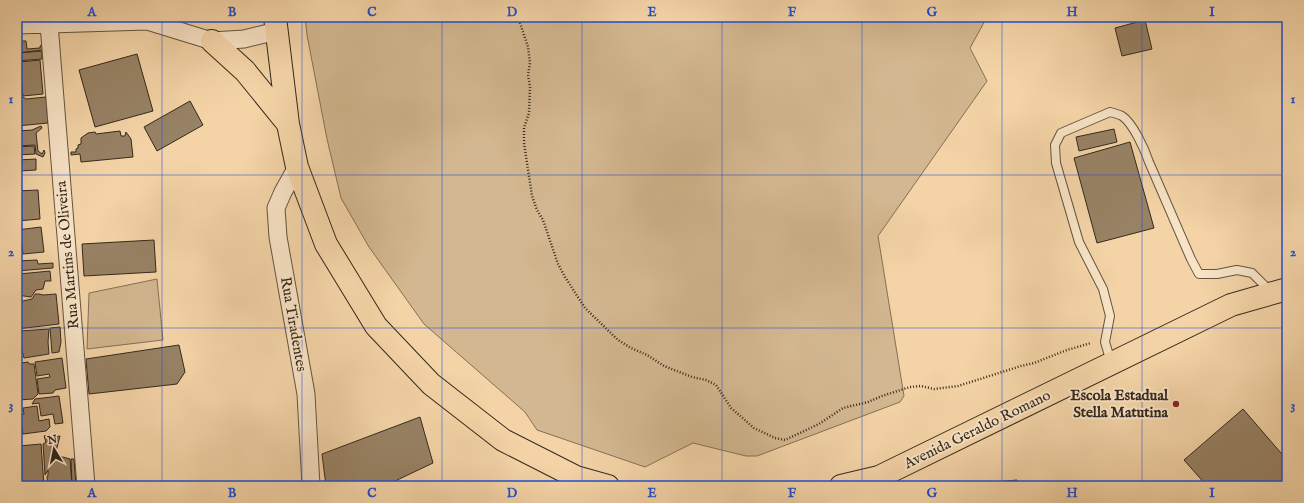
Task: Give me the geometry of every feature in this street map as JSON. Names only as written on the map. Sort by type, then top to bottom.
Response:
[{"type":"main road","points":[[276,24],[288,124],[297,168],[326,244],[376,326],[431,384],[503,440],[576,477],[608,486]]},
{"type":"main road","points":[[212,41],[246,72],[288,124]]},
{"type":"main road","name":"Avenida Geraldo Romano","points":[[841,486],[879,477],[1231,305],[1280,291]]},
{"type":"street","points":[[17,25],[151,19],[212,41],[244,39],[276,24]]},
{"type":"street","name":"Rua Martins de Oliveira","points":[[49,24],[86,486]]},
{"type":"street","name":"Rua Tiradentes","points":[[297,168],[283,192],[276,208],[278,237],[306,394],[311,486]]},
{"type":"lane","points":[[1111,363],[1105,342],[1110,316],[1107,303],[1103,289],[1079,242],[1056,163],[1055,145],[1061,133],[1110,112],[1123,117],[1136,132],[1185,245],[1200,274],[1217,274],[1237,270],[1252,273],[1280,291]]},
{"type":"path","points":[[518,17],[528,47],[530,63],[528,75],[530,87],[529,113],[524,128],[524,143],[531,191],[537,210],[543,220],[553,252],[565,277],[585,308],[618,340],[647,355],[664,366],[692,377],[706,380],[716,385],[731,408],[754,428],[775,438],[785,440],[819,424],[843,408],[868,402],[910,387],[921,386],[934,389],[958,386],[1034,363],[1106,336]]},
{"type":"shaded area","points":[[305,17],[987,17],[970,48],[987,81],[878,236],[904,396],[900,402],[757,456],[746,456],[693,443],[645,467],[537,430],[525,412],[424,324],[369,247],[341,198],[327,139],[307,35]]},
{"type":"shaded area","points":[[157,279],[163,340],[87,349],[89,293]]},
{"type":"building","points":[[1145,20],[1152,49],[1122,56],[1115,28]]},
{"type":"building","points":[[17,41],[26,41],[27,49],[40,48],[42,45],[43,50],[17,53]]},
{"type":"building","points":[[42,51],[42,59],[17,61],[19,59],[18,53]]},
{"type":"building","points":[[137,54],[153,111],[95,127],[79,70]]},
{"type":"building","points":[[40,60],[43,94],[23,96],[19,62]]},
{"type":"building","points":[[17,83],[19,83],[19,97],[26,99],[46,97],[48,123],[17,126]]},
{"type":"building","points":[[190,101],[203,125],[157,151],[144,127]]},
{"type":"building","points":[[41,126],[42,128],[36,133],[38,151],[42,154],[44,150],[45,153],[43,157],[36,154],[35,145],[17,146],[17,131],[32,130]]},
{"type":"building","points":[[1114,129],[1117,142],[1079,151],[1076,137]]},
{"type":"building","points":[[120,131],[121,136],[125,136],[126,132],[131,139],[133,157],[81,162],[80,154],[71,155],[71,152],[76,152],[78,145],[81,144],[81,138],[88,133],[95,132],[96,134]]},
{"type":"building","points":[[1130,142],[1154,228],[1097,243],[1074,158]]},
{"type":"building","points":[[34,146],[35,154],[17,155],[17,147]]},
{"type":"building","points":[[36,159],[36,170],[19,171],[18,160]]},
{"type":"building","points":[[38,190],[40,219],[17,221],[17,191]]},
{"type":"building","points":[[41,227],[44,252],[23,254],[22,245],[17,246],[17,230]]},
{"type":"building","points":[[154,240],[156,272],[84,276],[82,244]]},
{"type":"building","points":[[37,260],[38,264],[53,263],[53,268],[17,271],[17,261]]},
{"type":"building","points":[[50,271],[51,281],[45,281],[43,289],[36,290],[31,297],[17,295],[17,285],[20,285],[19,274]]},
{"type":"building","points":[[35,294],[56,294],[59,324],[17,329],[17,300],[23,301],[32,299]]},
{"type":"building","points":[[60,327],[61,342],[59,352],[52,353],[50,328]]},
{"type":"building","points":[[49,329],[49,354],[24,358],[20,343],[20,331]]},
{"type":"building","points":[[179,345],[185,372],[177,384],[89,394],[86,359]]},
{"type":"building","points":[[62,358],[66,388],[55,390],[53,393],[39,394],[37,379],[50,377],[49,374],[37,376],[35,362]]},
{"type":"building","points":[[17,362],[28,362],[29,364],[34,364],[38,394],[33,399],[17,400]]},
{"type":"building","points":[[59,396],[63,423],[55,424],[53,414],[41,416],[39,403],[32,404],[35,399]]},
{"type":"building","points":[[37,406],[39,421],[49,419],[50,427],[46,431],[23,434],[21,422],[21,429],[17,430],[17,415],[19,413],[20,415],[24,414],[23,408]]},
{"type":"building","points":[[1243,409],[1287,460],[1287,486],[1207,486],[1184,460]]},
{"type":"building","points":[[420,417],[433,463],[393,482],[380,486],[326,486],[322,454]]},
{"type":"building","points":[[49,435],[50,440],[53,437],[60,436],[55,455],[70,459],[72,485],[48,486],[48,470],[45,475],[43,444],[46,442],[44,436]]},
{"type":"building","points":[[41,444],[44,486],[21,486],[19,446]]},
{"type":"building","points":[[71,459],[74,459],[76,486],[72,486]]},
{"type":"building","points":[[1017,480],[1018,486],[976,486],[976,484]]},
{"type":"place","name":"Escola Estadual Stella Matutina","points":[[1176,404]]}]
